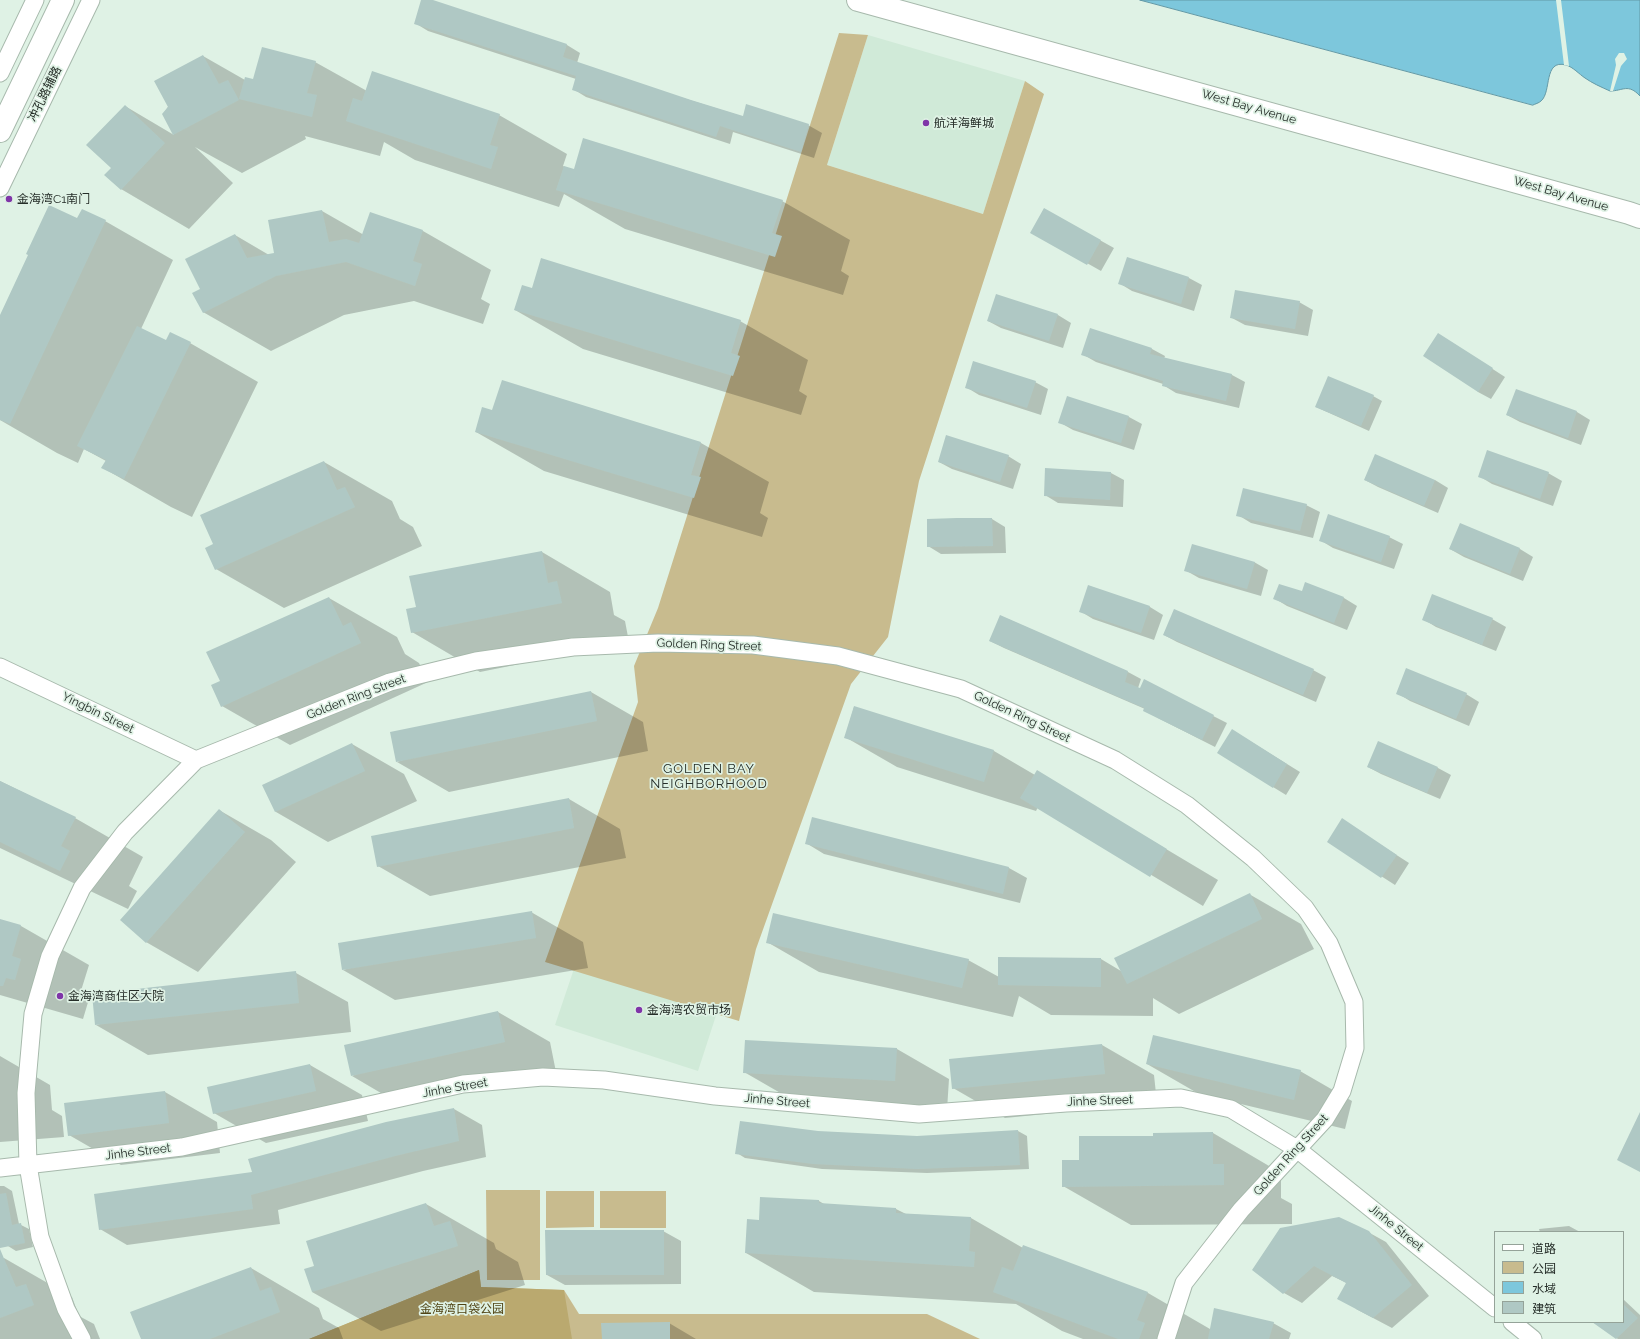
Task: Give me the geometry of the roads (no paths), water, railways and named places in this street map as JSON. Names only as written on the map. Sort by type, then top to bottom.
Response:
[{"type":"main road","points":[[0,131],[63,0]]},
{"type":"main road","name":"West Bay Avenue","points":[[858,0],[1187,90],[1640,217]]},
{"type":"street","points":[[0,73],[35,0]]},
{"type":"street","name":"冲孔路辅路","points":[[0,188],[91,0]]},
{"type":"street","name":"Golden Ring Street","points":[[82,1339],[66,1309],[40,1237],[28,1165],[26,1093],[33,1014],[50,956],[82,888],[125,832],[196,760],[390,682],[476,661],[573,647],[658,643],[753,645],[838,656],[961,689],[1115,760],[1187,805],[1254,858],[1305,908],[1329,943],[1354,1002],[1355,1048],[1342,1091],[1325,1119],[1241,1210],[1184,1283],[1166,1339]]},
{"type":"street","name":"Yingbin Street","points":[[0,667],[196,760]]},
{"type":"street","name":"Jinhe Street","points":[[0,1168],[182,1147],[463,1084],[543,1076],[604,1080],[715,1096],[919,1114],[1066,1103],[1181,1098],[1231,1109],[1296,1149],[1494,1307]]},
{"type":"street","points":[[1513,1323],[1534,1339]]},
{"type":"water","points":[[1140,0],[1640,0],[1640,96],[1636,92],[1629,89],[1610,91],[1591,82],[1569,66],[1559,64],[1551,71],[1544,97],[1540,102],[1533,105]]},
{"type":"place","name":"航洋海鲜城","points":[[926,123]]},
{"type":"place","name":"金海湾C1南门","points":[[9,199]]},
{"type":"place","name":"金海湾商住区大院","points":[[60,996]]},
{"type":"place","name":"金海湾农贸市场","points":[[639,1010]]},
{"type":"district","name":"GOLDEN BAY NEIGHBORHOOD","points":[[709,776]]},
{"type":"park label","name":"金海湾口袋公园","points":[[462,1309]]}]
